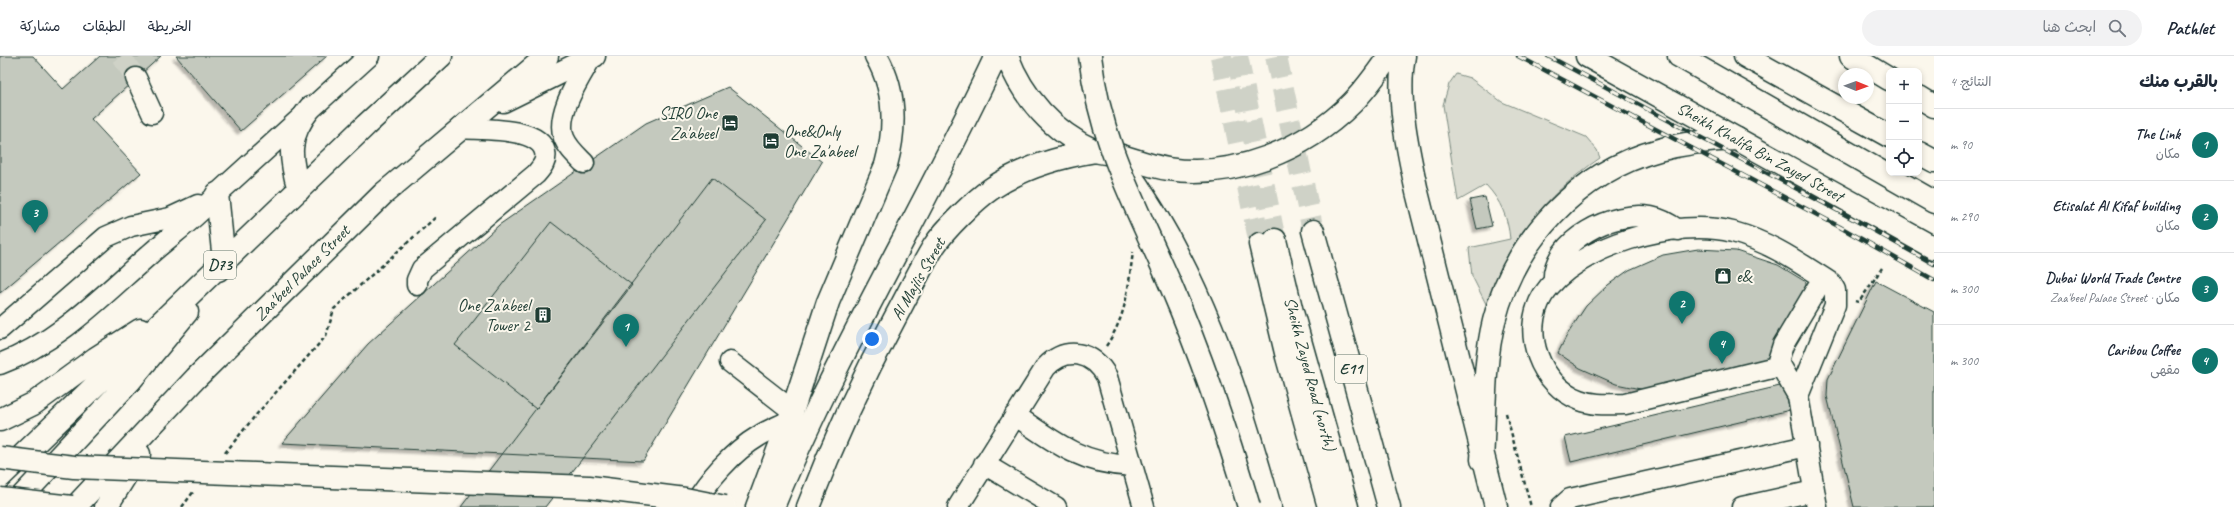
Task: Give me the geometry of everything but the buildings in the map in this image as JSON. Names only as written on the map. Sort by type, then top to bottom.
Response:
[{"type":"main road","name":"D73","points":[[0,477],[404,89],[441,56]]},
{"type":"main road","name":"Zaa'beel Palace Street","points":[[74,507],[196,378],[383,194],[547,56]]},
{"type":"main road","points":[[757,507],[791,416],[828,302],[886,165],[891,147],[893,129],[890,94],[886,78],[876,56]]},
{"type":"main road","points":[[773,507],[813,416],[996,56]]},
{"type":"main road","points":[[1007,56],[1015,77],[1030,101],[1044,116],[1063,132],[1106,153],[1141,163],[1168,169],[1202,171],[1235,166],[1267,157],[1298,144],[1326,125],[1352,103],[1389,56]]},
{"type":"main road","points":[[1090,56],[1098,107],[1120,175],[1161,262],[1196,349],[1217,406],[1249,507]]},
{"type":"main road","points":[[1404,56],[1401,73],[1410,159],[1482,460],[1496,507]]},
{"type":"main road","name":"Sheikh Khalifa Bin Zayed Street","points":[[1587,56],[1934,248]]},
{"type":"main road","points":[[1678,56],[1934,202]]},
{"type":"main road","points":[[1745,56],[1886,134]]},
{"type":"main road","points":[[1851,56],[1886,77]]},
{"type":"main road","points":[[480,111],[536,86],[592,57]]},
{"type":"main road","points":[[1922,99],[1934,106]]},
{"type":"main road","points":[[299,190],[291,164],[291,149],[297,127],[310,108]]},
{"type":"main road","points":[[1482,460],[1488,362],[1494,322],[1506,283],[1517,261],[1545,222],[1579,190],[1610,170],[1637,158],[1675,146],[1710,140],[1737,139]]},
{"type":"main road","points":[[1106,153],[1155,211],[1200,298],[1230,375],[1270,507]]},
{"type":"main road","name":"Al Majlis Street","points":[[808,507],[825,462],[864,376],[935,245],[967,209],[992,188],[1042,164],[1065,156],[1106,153]]},
{"type":"main road","points":[[1922,155],[1934,161]]},
{"type":"main road","points":[[12,507],[156,352],[224,261],[217,194]]},
{"type":"main road","name":"E11","points":[[1313,231],[1389,507]]},
{"type":"main road","name":"Sheikh Zayed Road (north)","points":[[1329,507],[1268,284],[1268,242],[1292,312],[1347,507]]},
{"type":"main road","points":[[0,420],[33,404],[119,342],[168,316]]},
{"type":"main road","points":[[106,507],[126,477],[157,420]]},
{"type":"main road","points":[[0,458],[74,466],[589,487],[678,498],[725,507]]},
{"type":"main road","points":[[0,499],[74,507]]},
{"type":"lane","points":[[0,364],[30,352],[59,333],[156,248],[200,213],[217,194],[369,56]]},
{"type":"lane","points":[[584,163],[568,146],[562,132],[562,124],[575,87],[592,57]]},
{"type":"lane","points":[[136,78],[152,113]]},
{"type":"lane","points":[[417,286],[422,269],[536,174],[545,162],[544,147],[534,137],[512,131],[460,128]]},
{"type":"lane","points":[[0,329],[106,236],[131,226],[170,218],[217,194]]},
{"type":"lane","points":[[1780,366],[1625,404],[1600,405],[1580,400],[1564,392],[1550,377],[1541,364],[1534,346],[1532,327],[1536,310],[1543,295],[1554,282],[1576,264],[1597,252],[1631,240],[1658,233],[1678,230],[1694,229],[1731,232],[1763,242],[1786,253],[1831,283],[1835,290],[1836,297],[1798,396]]},
{"type":"lane","points":[[1742,507],[1815,499],[1798,396],[1778,361],[1780,350],[1823,278]]},
{"type":"lane","points":[[959,507],[984,464],[1043,371],[1052,360],[1069,354],[1078,353],[1096,361],[1107,377],[1144,507]]},
{"type":"lane","points":[[692,507],[722,466],[742,448],[791,416],[730,362]]},
{"type":"lane","points":[[1015,415],[1067,450],[1083,457],[1099,462],[1132,466]]},
{"type":"lane","points":[[1561,507],[1570,499],[1807,446]]},
{"type":"lane","points":[[984,464],[1056,507]]},
{"type":"path","points":[[221,458],[255,416],[326,336],[334,309],[436,216]]},
{"type":"path","points":[[1096,361],[1116,331],[1123,314],[1133,250]]},
{"type":"path","points":[[1836,297],[1858,302],[1882,268]]},
{"type":"path","points":[[182,507],[196,489]]},
{"type":"shaded area","points":[[1456,74],[1470,78],[1502,102],[1586,137],[1597,150],[1600,158],[1561,188],[1530,222],[1517,240],[1506,261],[1487,306],[1472,276],[1469,248],[1510,239],[1509,231],[1500,204],[1486,185],[1458,201],[1443,105],[1449,84]]},
{"type":"tunnel","points":[[121,56],[136,78]]},
{"type":"tunnel","points":[[1221,56],[1260,244]]},
{"type":"tunnel","points":[[1237,56],[1275,240]]},
{"type":"tunnel","points":[[1276,56],[1313,231]]},
{"type":"railway","points":[[1518,56],[1840,227],[1934,280]]},
{"type":"railway","points":[[1548,56],[1846,215],[1934,264]]},
{"type":"place","name":"SIRO One Za'abeel","points":[[730,123]]},
{"type":"place","name":"One&Only One Za'abeel","points":[[771,141]]},
{"type":"place","name":"Dubai World Trade Centre","points":[[35,233]]},
{"type":"place","name":"e&","points":[[1723,276]]},
{"type":"place","name":"One Za'abeel Tower 2","points":[[543,315]]},
{"type":"place","name":"Etisalat Al Kifaf building","points":[[1682,324]]},
{"type":"place","name":"The Link","points":[[626,347]]},
{"type":"place","name":"Caribou Coffee","points":[[1722,364]]}]
